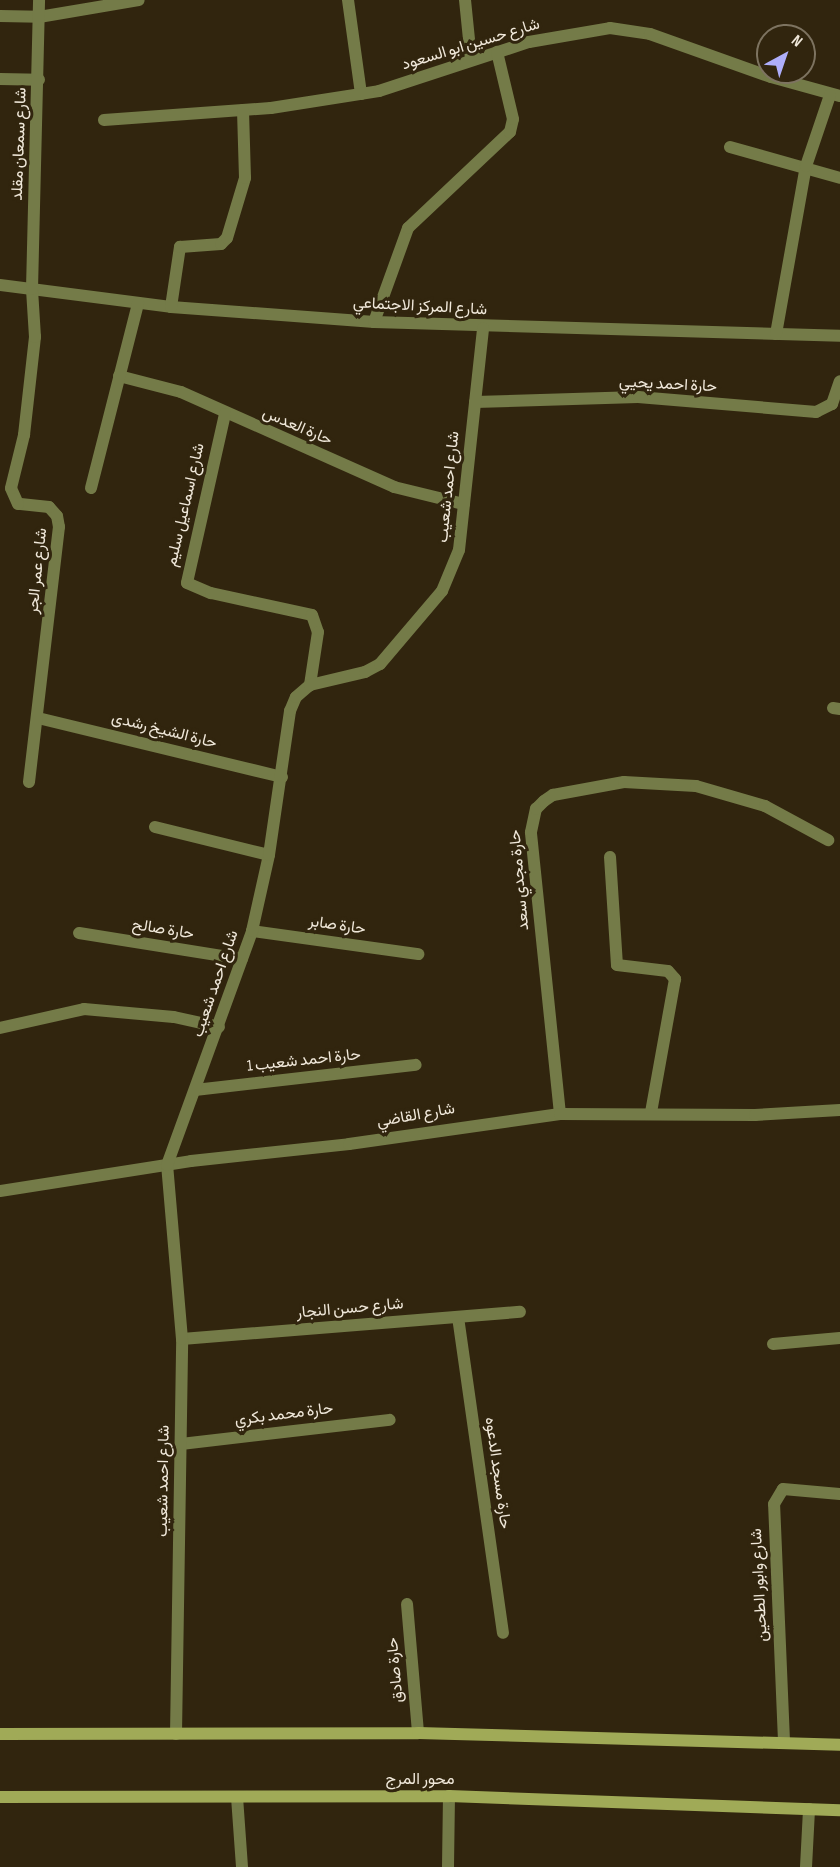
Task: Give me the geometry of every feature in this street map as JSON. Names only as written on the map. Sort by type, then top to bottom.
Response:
[{"type":"main road","points":[[0,1734],[418,1733],[784,1741],[840,1745]]},
{"type":"main road","name":"محور المرج","points":[[0,1797],[449,1796],[840,1810]]},
{"type":"street","name":"شارع سمعان مقلد","points":[[32,289],[39,80],[39,0]]},
{"type":"street","points":[[0,16],[39,16],[139,0]]},
{"type":"street","points":[[348,0],[361,93]]},
{"type":"street","points":[[465,0],[471,59]]},
{"type":"street","name":"شارع حسين ابو السعود","points":[[104,120],[243,110],[379,91],[471,59],[571,32],[610,28],[650,34],[835,96]]},
{"type":"street","points":[[374,322],[408,228],[510,132],[513,119],[497,52]]},
{"type":"street","points":[[0,79],[39,80]]},
{"type":"street","points":[[776,334],[806,166],[835,96]]},
{"type":"street","points":[[171,307],[180,248],[221,244],[227,238],[245,178],[243,110]]},
{"type":"street","points":[[730,147],[806,166],[840,178]]},
{"type":"street","name":"شارع المركز الاجتماعي","points":[[0,285],[171,307],[374,322],[483,328],[840,336]]},
{"type":"street","name":"شارع عمر الجر","points":[[29,782],[59,527],[57,516],[50,507],[18,504],[11,488],[32,387],[32,289]]},
{"type":"street","points":[[91,488],[138,303]]},
{"type":"street","name":"شارع احمد شعيب","points":[[176,1734],[183,1339],[167,1165],[252,931],[269,855],[290,711],[296,697],[310,685],[364,672],[380,664],[402,641],[442,591],[459,550],[483,328]]},
{"type":"street","name":"حارة العدس","points":[[119,376],[181,392],[225,414],[394,487],[464,504]]},
{"type":"street","name":"حارة احمد يحيي","points":[[475,402],[638,397],[816,412],[832,404],[840,381]]},
{"type":"street","name":"شارع اسماعيل سليم","points":[[225,414],[187,583],[211,593],[312,615],[318,632],[310,685]]},
{"type":"street","name":"حارة الشيخ رشدى","points":[[38,718],[282,777]]},
{"type":"street","name":"حارة مجدي سعد","points":[[560,1114],[531,832],[536,810],[544,801],[554,795],[624,782],[696,786],[765,806],[828,840]]},
{"type":"street","points":[[155,827],[269,855]]},
{"type":"street","points":[[610,857],[617,965],[668,971],[675,979],[651,1112]]},
{"type":"street","name":"حارة صابر","points":[[252,931],[418,954]]},
{"type":"street","name":"حارة صالح","points":[[79,933],[242,958]]},
{"type":"street","points":[[0,1028],[84,1009],[154,1015],[219,1027]]},
{"type":"street","name":"حارة احمد شعيب 1","points":[[195,1090],[416,1065]]},
{"type":"street","name":"شارع القاضي","points":[[0,1191],[167,1165],[349,1144],[560,1114],[651,1112],[755,1115],[840,1110]]},
{"type":"street","name":"شارع حسن النجار","points":[[183,1339],[520,1312]]},
{"type":"street","name":"حارة مسجد الدعوه","points":[[458,1317],[502,1633]]},
{"type":"street","points":[[773,1344],[840,1338]]},
{"type":"street","name":"حارة محمد بكري","points":[[181,1444],[390,1420]]},
{"type":"street","name":"شارع وابور الطحين","points":[[784,1741],[774,1504],[783,1489],[840,1494]]},
{"type":"street","name":"حارة صادق","points":[[407,1604],[418,1733]]},
{"type":"street","points":[[448,1867],[449,1796]]},
{"type":"street","points":[[237,1797],[242,1867]]},
{"type":"street","points":[[806,1867],[809,1809]]}]
